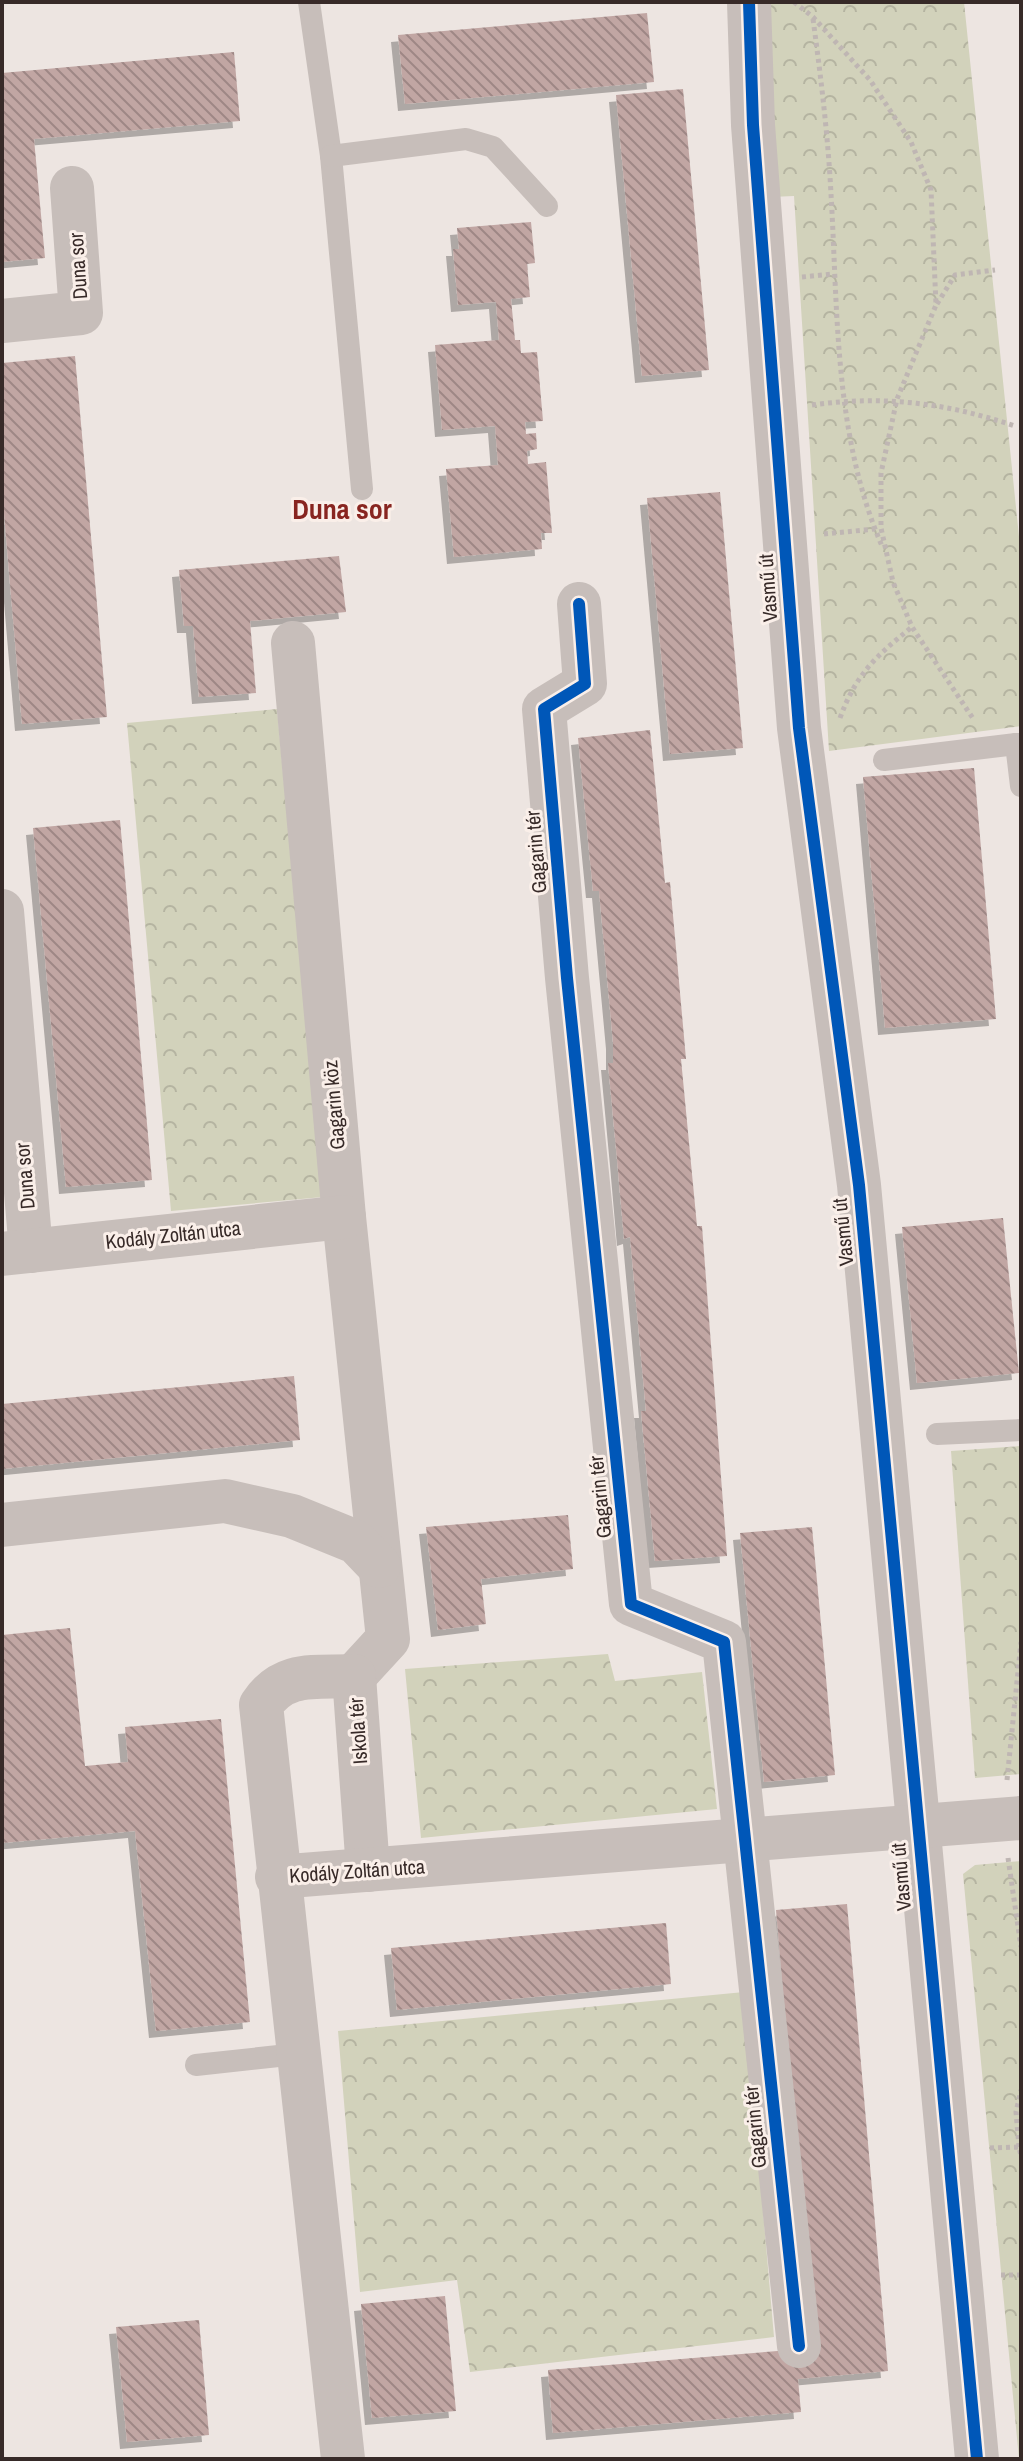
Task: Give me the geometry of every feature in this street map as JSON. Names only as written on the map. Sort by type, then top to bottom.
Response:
[{"type":"street","name":"Vasmű út","points":[[749,2],[753,125],[801,752],[859,1185],[916,1827],[977,2459]]},
{"type":"street","name":"Duna sor","points":[[2,321],[81,313],[72,188]]},
{"type":"street","name":"Gagarin tér","points":[[579,604],[585,684],[544,709],[567,978],[631,1604],[724,1642],[799,2346]]},
{"type":"street","name":"Gagarin köz","points":[[293,643],[344,1217],[379,1566]]},
{"type":"street","name":"Duna sor","points":[[2,911],[16,1252]]},
{"type":"street","name":"Kodály Zoltán utca","points":[[16,1252],[344,1217]]},
{"type":"street","points":[[2,1525],[225,1501],[292,1516],[356,1542],[379,1566],[388,1639],[354,1676]]},
{"type":"street","name":"Iskola tér","points":[[277,1877],[261,1705],[272,1689],[292,1679],[354,1676],[368,1870]]},
{"type":"street","name":"Kodály Zoltán utca","points":[[343,2459],[277,1877],[1012,1821]]},
{"type":"lane","points":[[309,2],[331,156],[362,489]]},
{"type":"lane","points":[[331,156],[466,139],[493,147],[547,206]]},
{"type":"lane","points":[[884,760],[1018,744],[1021,786]]},
{"type":"lane","points":[[937,1434],[1021,1430]]},
{"type":"lane","points":[[196,2065],[297,2054]]},
{"type":"path","points":[[794,2],[813,17],[870,80],[911,142],[931,190],[936,305]]},
{"type":"path","points":[[813,17],[827,141],[843,400],[862,497],[888,558]]},
{"type":"path","points":[[981,731],[912,627],[893,582],[881,528],[881,473],[897,399],[936,305],[955,275],[995,270]]},
{"type":"path","points":[[798,278],[833,274]]},
{"type":"path","points":[[807,405],[843,400],[897,399],[963,408],[1015,426]]},
{"type":"path","points":[[817,534],[875,529]]},
{"type":"path","points":[[801,752],[836,744],[839,721],[852,684],[879,654],[912,627]]},
{"type":"path","points":[[1021,1642],[1012,1821],[1021,1947]]},
{"type":"path","points":[[1021,2090],[1016,2112],[1021,2156]]},
{"type":"path","points":[[990,2148],[1019,2147]]},
{"type":"path","points":[[1001,2275],[1021,2275]]},
{"type":"green space","points":[[764,2],[964,2],[1021,556],[1021,726],[829,751],[794,196],[771,197]]},
{"type":"green space","points":[[277,709],[323,1197],[171,1211],[127,723]]},
{"type":"green space","points":[[1021,1446],[1021,1774],[975,1778],[951,1451]]},
{"type":"green space","points":[[608,1654],[615,1681],[702,1672],[717,1809],[421,1838],[405,1669]]},
{"type":"green space","points":[[1021,1861],[1019,2459],[963,1874],[975,1865]]},
{"type":"green space","points":[[744,1992],[774,2337],[470,2372],[457,2280],[360,2292],[338,2031]]},
{"type":"building","points":[[647,13],[654,82],[405,104],[398,35]]},
{"type":"building","points":[[234,52],[240,121],[34,139],[45,258],[2,262],[2,73]]},
{"type":"building","points":[[683,89],[709,370],[642,376],[616,95]]},
{"type":"building","points":[[531,222],[535,263],[527,264],[530,297],[511,299],[515,340],[520,340],[521,353],[537,352],[543,421],[525,422],[526,434],[536,433],[537,449],[527,451],[528,464],[546,462],[552,533],[541,533],[542,549],[454,557],[446,469],[498,465],[495,426],[442,430],[435,345],[499,340],[496,302],[458,305],[453,249],[459,249],[457,228]]},
{"type":"building","points":[[75,356],[107,717],[22,724],[2,490],[2,363]]},
{"type":"building","points":[[720,492],[743,748],[670,754],[647,498]]},
{"type":"building","points":[[339,556],[346,612],[250,621],[256,693],[199,697],[193,626],[184,626],[179,570]]},
{"type":"building","points":[[650,730],[665,883],[670,882],[686,1059],[681,1059],[697,1226],[702,1226],[727,1556],[655,1561],[641,1411],[646,1411],[630,1237],[624,1239],[608,1063],[613,1063],[613,1042],[599,891],[593,891],[578,738]]},
{"type":"building","points":[[974,768],[996,1019],[885,1028],[863,777]]},
{"type":"building","points":[[120,820],[152,1180],[66,1187],[33,828]]},
{"type":"building","points":[[1003,1218],[1019,1373],[917,1383],[902,1227]]},
{"type":"building","points":[[294,1376],[300,1440],[2,1469],[2,1404]]},
{"type":"building","points":[[568,1515],[573,1569],[481,1579],[486,1624],[438,1630],[426,1527]]},
{"type":"building","points":[[812,1527],[835,1775],[764,1782],[740,1533]]},
{"type":"building","points":[[70,1628],[85,1766],[128,1762],[125,1727],[221,1719],[250,2022],[156,2031],[135,1831],[2,1843],[2,1635]]},
{"type":"building","points":[[847,1904],[888,2371],[798,2379],[801,2412],[553,2433],[548,2370],[814,2348],[776,1910]]},
{"type":"building","points":[[666,1923],[671,1984],[397,2010],[391,1948]]},
{"type":"building","points":[[445,2296],[456,2411],[372,2418],[361,2304]]},
{"type":"building","points":[[199,2320],[209,2435],[127,2442],[116,2327]]},
{"type":"cycle path","points":[[749,2],[753,125],[799,728],[859,1185],[977,2459]]},
{"type":"cycle path","points":[[579,604],[585,684],[544,709],[567,978],[631,1604],[724,1642],[799,2346]]},
{"type":"district","name":"Duna sor","points":[[342,509]]}]
